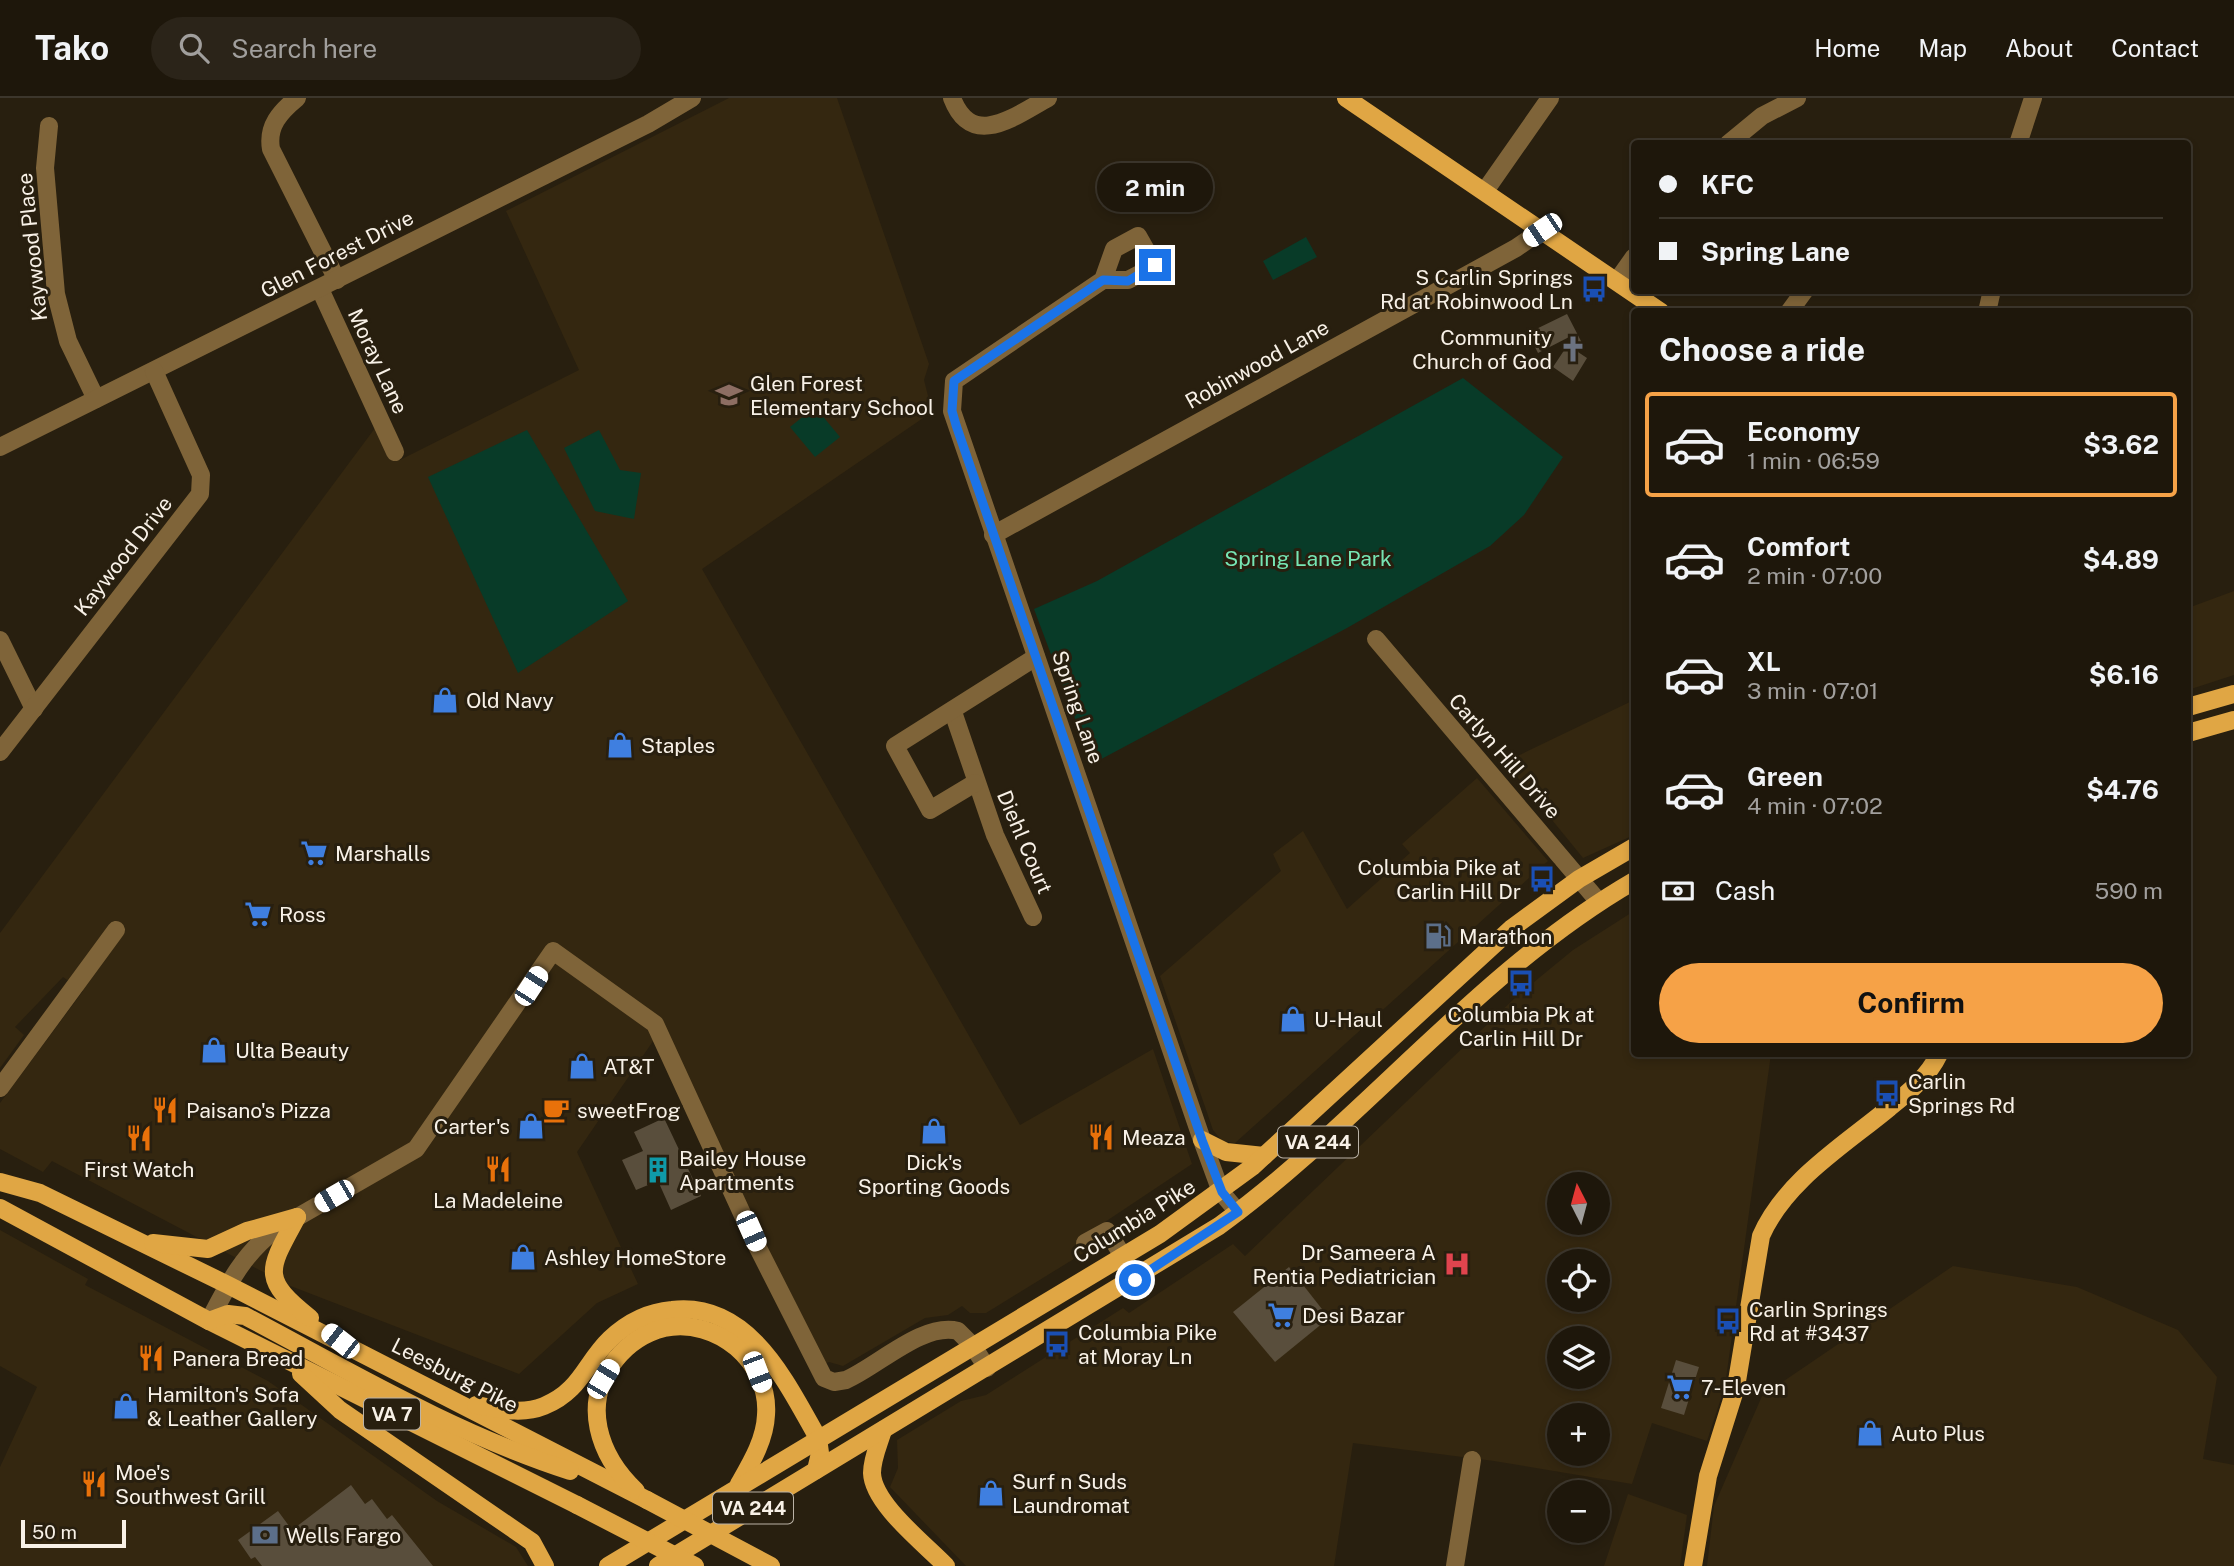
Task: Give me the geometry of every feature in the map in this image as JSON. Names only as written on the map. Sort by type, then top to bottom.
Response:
[{"type":"main road","points":[[1346,98],[1631,291]]},
{"type":"main road","points":[[1635,294],[1655,308]]},
{"type":"main road","points":[[2191,706],[2234,694]]},
{"type":"main road","points":[[2191,732],[2234,720]]},
{"type":"main road","name":"Columbia Pike","points":[[608,1566],[1123,1256],[1222,1192],[1489,948],[1579,879],[1631,849]]},
{"type":"main road","name":"VA 244","points":[[658,1566],[1170,1258],[1238,1212],[1509,970],[1599,902],[1631,883]]},
{"type":"main road","points":[[1693,1566],[1708,1476],[1737,1387],[1761,1236],[1769,1218],[1787,1194],[1813,1170],[1914,1087],[1937,1057]]},
{"type":"main road","points":[[1202,1140],[1226,1152],[1264,1156]]},
{"type":"main road","name":"Leesburg Pike","points":[[0,1182],[40,1193],[228,1284],[616,1481]]},
{"type":"main road","name":"VA 7","points":[[0,1208],[208,1321],[695,1566]]},
{"type":"main road","points":[[138,1241],[208,1249],[247,1231],[297,1217]]},
{"type":"main road","points":[[297,1217],[275,1258],[275,1282],[285,1298],[340,1341]]},
{"type":"main road","points":[[459,1402],[515,1411],[543,1406],[574,1387],[608,1341],[621,1329],[653,1313],[689,1309],[721,1317],[752,1337],[764,1352],[818,1438],[820,1454],[816,1470]]},
{"type":"main road","points":[[208,1321],[228,1314],[244,1316],[457,1428],[514,1452],[616,1481],[771,1566]]},
{"type":"main road","points":[[616,1481],[596,1423],[597,1401],[603,1379],[613,1363],[636,1339],[665,1328],[686,1326],[711,1332],[732,1344],[757,1372],[765,1393],[763,1432],[737,1487]]},
{"type":"main road","points":[[288,1362],[340,1410],[532,1542],[545,1566]]},
{"type":"main road","points":[[883,1430],[873,1468],[877,1491],[886,1505],[946,1566]]},
{"type":"street","points":[[297,98],[277,117],[271,130],[271,149],[337,280]]},
{"type":"street","name":"Glen Forest Drive","points":[[0,447],[648,124],[692,98]]},
{"type":"street","points":[[952,98],[957,112],[965,120],[984,126],[1001,123],[1048,98]]},
{"type":"street","points":[[1485,191],[1550,98]]},
{"type":"street","points":[[1733,140],[1762,116],[1797,98]]},
{"type":"street","points":[[2019,140],[2033,98]]},
{"type":"street","name":"Kaywood Place","points":[[49,126],[45,169],[56,294],[68,341],[96,399]]},
{"type":"street","name":"Robinwood Lane","points":[[993,535],[1504,254],[1542,230]]},
{"type":"street","points":[[1617,281],[1631,261]]},
{"type":"street","name":"Spring Lane","points":[[1103,280],[954,381],[951,395],[954,418],[1202,1140],[1222,1192],[1238,1212]]},
{"type":"street","name":"Moray Lane","points":[[320,289],[395,452]]},
{"type":"street","name":"Kaywood Drive","points":[[0,751],[208,485],[154,370]]},
{"type":"street","name":"Carlyn Hill Drive","points":[[1376,639],[1599,902]]},
{"type":"street","points":[[0,640],[34,709]]},
{"type":"street","name":"Diehl Court","points":[[975,783],[930,810],[895,746],[1037,657]]},
{"type":"street","name":"Diehl Court","points":[[953,712],[975,783],[1011,875],[1033,917]]},
{"type":"street","points":[[0,1087],[116,930]]},
{"type":"street","points":[[208,1321],[254,1245],[297,1217],[416,1149],[553,951],[655,1024],[757,1246],[823,1376],[834,1382],[846,1380],[935,1331],[955,1330],[973,1346],[987,1368]]},
{"type":"street","points":[[1085,1243],[1107,1231],[1123,1256]]},
{"type":"street","points":[[1455,1566],[1472,1461]]},
{"type":"shaded area","points":[[729,98],[837,98],[929,364],[924,380],[932,412],[702,569],[1020,1125],[1153,1049],[1192,1164],[1084,1236],[1090,1249],[986,1313],[970,1313],[962,1306],[948,1315],[925,1318],[843,1366],[829,1362],[819,1366],[662,1028],[577,1152],[638,1284],[597,1303],[519,1374],[288,1285],[52,1161],[43,1172],[0,1149],[0,1103],[83,991],[63,977],[15,1027],[24,1035],[0,1068],[0,933],[381,420],[400,460],[579,370],[506,211]]},
{"type":"shaded area","points":[[2234,591],[2234,675],[2191,689],[2191,607]]},
{"type":"shaded area","points":[[1631,701],[1631,836],[1583,858],[1505,762]]},
{"type":"shaded area","points":[[1477,778],[1548,861],[1235,1143],[1222,1141],[1213,1130],[1160,976],[1281,871],[1273,854],[1303,831],[1347,909],[1410,853],[1402,844]]},
{"type":"shaded area","points":[[1631,913],[1631,1057],[1771,1057],[1725,1386],[1707,1441],[1652,1423],[1632,1484],[1494,1461],[1353,1443],[1334,1566],[966,1566],[890,1487],[898,1468],[897,1440],[961,1401],[986,1395],[1123,1308],[1129,1313],[1233,1244],[1245,1256],[1517,996],[1573,950]]},
{"type":"shaded area","points":[[0,1230],[88,1279],[85,1285],[268,1381],[437,1501],[516,1547],[528,1566],[0,1566],[0,1467],[37,1387],[0,1366]]},
{"type":"shaded area","points":[[1953,1266],[2077,1287],[2178,1330],[2217,1377],[2203,1459],[2234,1465],[2234,1566],[1707,1566],[1714,1506],[1762,1396]]},
{"type":"shaded area","points":[[1628,1494],[1687,1515],[1680,1566],[1604,1566]]},
{"type":"green space","points":[[1306,237],[1317,257],[1273,280],[1263,261]]},
{"type":"green space","name":"Spring Lane Park","points":[[1463,378],[1563,457],[1524,515],[1490,546],[1347,628],[1092,764],[1034,609],[1097,581]]},
{"type":"green space","points":[[815,407],[840,437],[815,457],[790,427]]},
{"type":"green space","points":[[527,430],[628,601],[518,673],[428,477]]},
{"type":"green space","points":[[599,430],[620,470],[641,473],[634,519],[595,511],[564,448]]},
{"type":"building","name":"Community Church of God","points":[[1567,314],[1583,345],[1578,352],[1587,358],[1573,381],[1553,367],[1575,334],[1538,353],[1528,333]]},
{"type":"building","name":"Bailey House Apartments","points":[[664,1118],[701,1196],[671,1210],[658,1181],[636,1190],[622,1160],[643,1151],[634,1132]]},
{"type":"building","name":"Desi Bazar","points":[[1289,1267],[1329,1318],[1275,1362],[1233,1312]]},
{"type":"building","name":"7-Eleven","points":[[1676,1360],[1699,1367],[1684,1415],[1661,1408]]},
{"type":"building","points":[[351,1485],[365,1504],[372,1499],[387,1519],[392,1515],[433,1566],[262,1566],[255,1557],[251,1559],[238,1540],[278,1511],[292,1530]]},
{"type":"place","name":"S Carlin Springs Rd at Robinwood Ln","points":[[1594,289]]},
{"type":"place","name":"Community Church of God","points":[[1573,349]]},
{"type":"place","name":"Glen Forest Elementary School","points":[[729,395]]},
{"type":"place","name":"Old Navy","points":[[445,700]]},
{"type":"place","name":"Staples","points":[[620,745]]},
{"type":"place","name":"Marshalls","points":[[314,853]]},
{"type":"place","name":"Columbia Pike at Carlin Hill Dr","points":[[1542,879]]},
{"type":"place","name":"Ross","points":[[258,914]]},
{"type":"place","name":"Marathon","points":[[1438,936]]},
{"type":"place","name":"Columbia Pk at Carlin Hill Dr","points":[[1521,983]]},
{"type":"place","name":"U-Haul","points":[[1293,1019]]},
{"type":"place","name":"Ulta Beauty","points":[[214,1050]]},
{"type":"place","name":"AT&T","points":[[582,1066]]},
{"type":"place","name":"Carlin Springs Rd","points":[[1887,1093]]},
{"type":"place","name":"Paisano's Pizza","points":[[165,1110]]},
{"type":"place","name":"sweetFrog","points":[[556,1110]]},
{"type":"place","name":"Carter's","points":[[531,1126]]},
{"type":"place","name":"Dick's Sporting Goods","points":[[934,1131]]},
{"type":"place","name":"Meaza","points":[[1101,1137]]},
{"type":"place","name":"First Watch","points":[[139,1138]]},
{"type":"place","name":"La Madeleine","points":[[498,1169]]},
{"type":"place","name":"Bailey House Apartments","points":[[658,1170]]},
{"type":"place","name":"Ashley HomeStore","points":[[523,1257]]},
{"type":"place","name":"Dr Sameera A Rentia Pediatrician","points":[[1457,1264]]},
{"type":"place","name":"Desi Bazar","points":[[1281,1315]]},
{"type":"place","name":"Carlin Springs Rd at #3437","points":[[1728,1321]]},
{"type":"place","name":"Columbia Pike at Moray Ln","points":[[1057,1344]]},
{"type":"place","name":"Panera Bread","points":[[151,1358]]},
{"type":"place","name":"7-Eleven","points":[[1680,1387]]},
{"type":"place","name":"Hamilton's Sofa & Leather Gallery","points":[[126,1406]]},
{"type":"place","name":"Auto Plus","points":[[1870,1433]]},
{"type":"place","name":"Moe's Southwest Grill","points":[[94,1484]]},
{"type":"place","name":"Surf n Suds Laundromat","points":[[991,1493]]},
{"type":"place","name":"Wells Fargo","points":[[265,1535]]},
{"type":"route","points":[[1135,1280],[1238,1212],[1222,1192],[1202,1140],[993,535],[956,425],[951,395],[954,381],[1103,280],[1128,281],[1155,265]]}]
